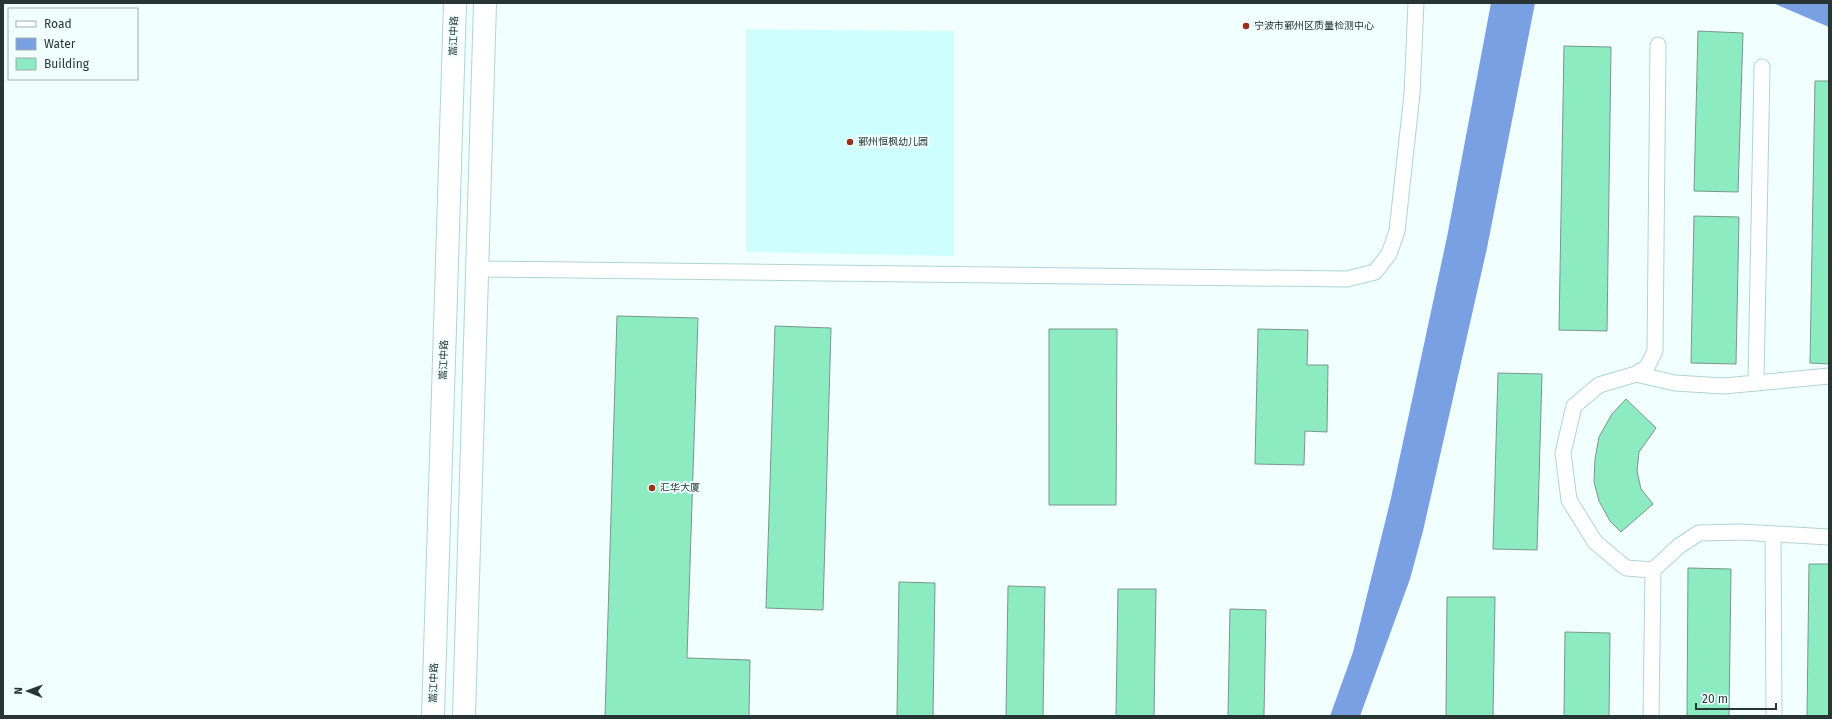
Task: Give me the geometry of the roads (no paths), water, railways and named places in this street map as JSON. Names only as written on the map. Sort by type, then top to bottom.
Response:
[{"type":"main road","name":"嵩江中路","points":[[433,716],[455,3]]},
{"type":"main road","points":[[464,716],[485,3]]},
{"type":"lane","points":[[478,269],[1347,279],[1375,272],[1389,254],[1397,231],[1412,94],[1416,3]]},
{"type":"lane","points":[[1653,570],[1626,568],[1595,542],[1569,500],[1563,453],[1574,406],[1600,385],[1636,374],[1647,367],[1655,351],[1658,45]]},
{"type":"lane","points":[[1756,382],[1762,67]]},
{"type":"lane","points":[[1636,374],[1675,383],[1724,386],[1829,376]]},
{"type":"lane","points":[[1651,716],[1653,570],[1679,546],[1699,534],[1741,532],[1829,537]]},
{"type":"lane","points":[[1773,534],[1774,716]]},
{"type":"water","points":[[1491,3],[1535,3],[1487,248],[1423,531],[1410,579],[1360,716],[1330,716],[1353,652],[1391,498],[1447,237]]},
{"type":"water","points":[[1773,3],[1829,3],[1829,27]]},
{"type":"place","name":"宁波市鄞州区质量检测中心","points":[[1246,26]]},
{"type":"place","name":"鄞州恒枫幼儿园","points":[[850,142]]},
{"type":"place","name":"汇华大厦","points":[[652,488]]}]
